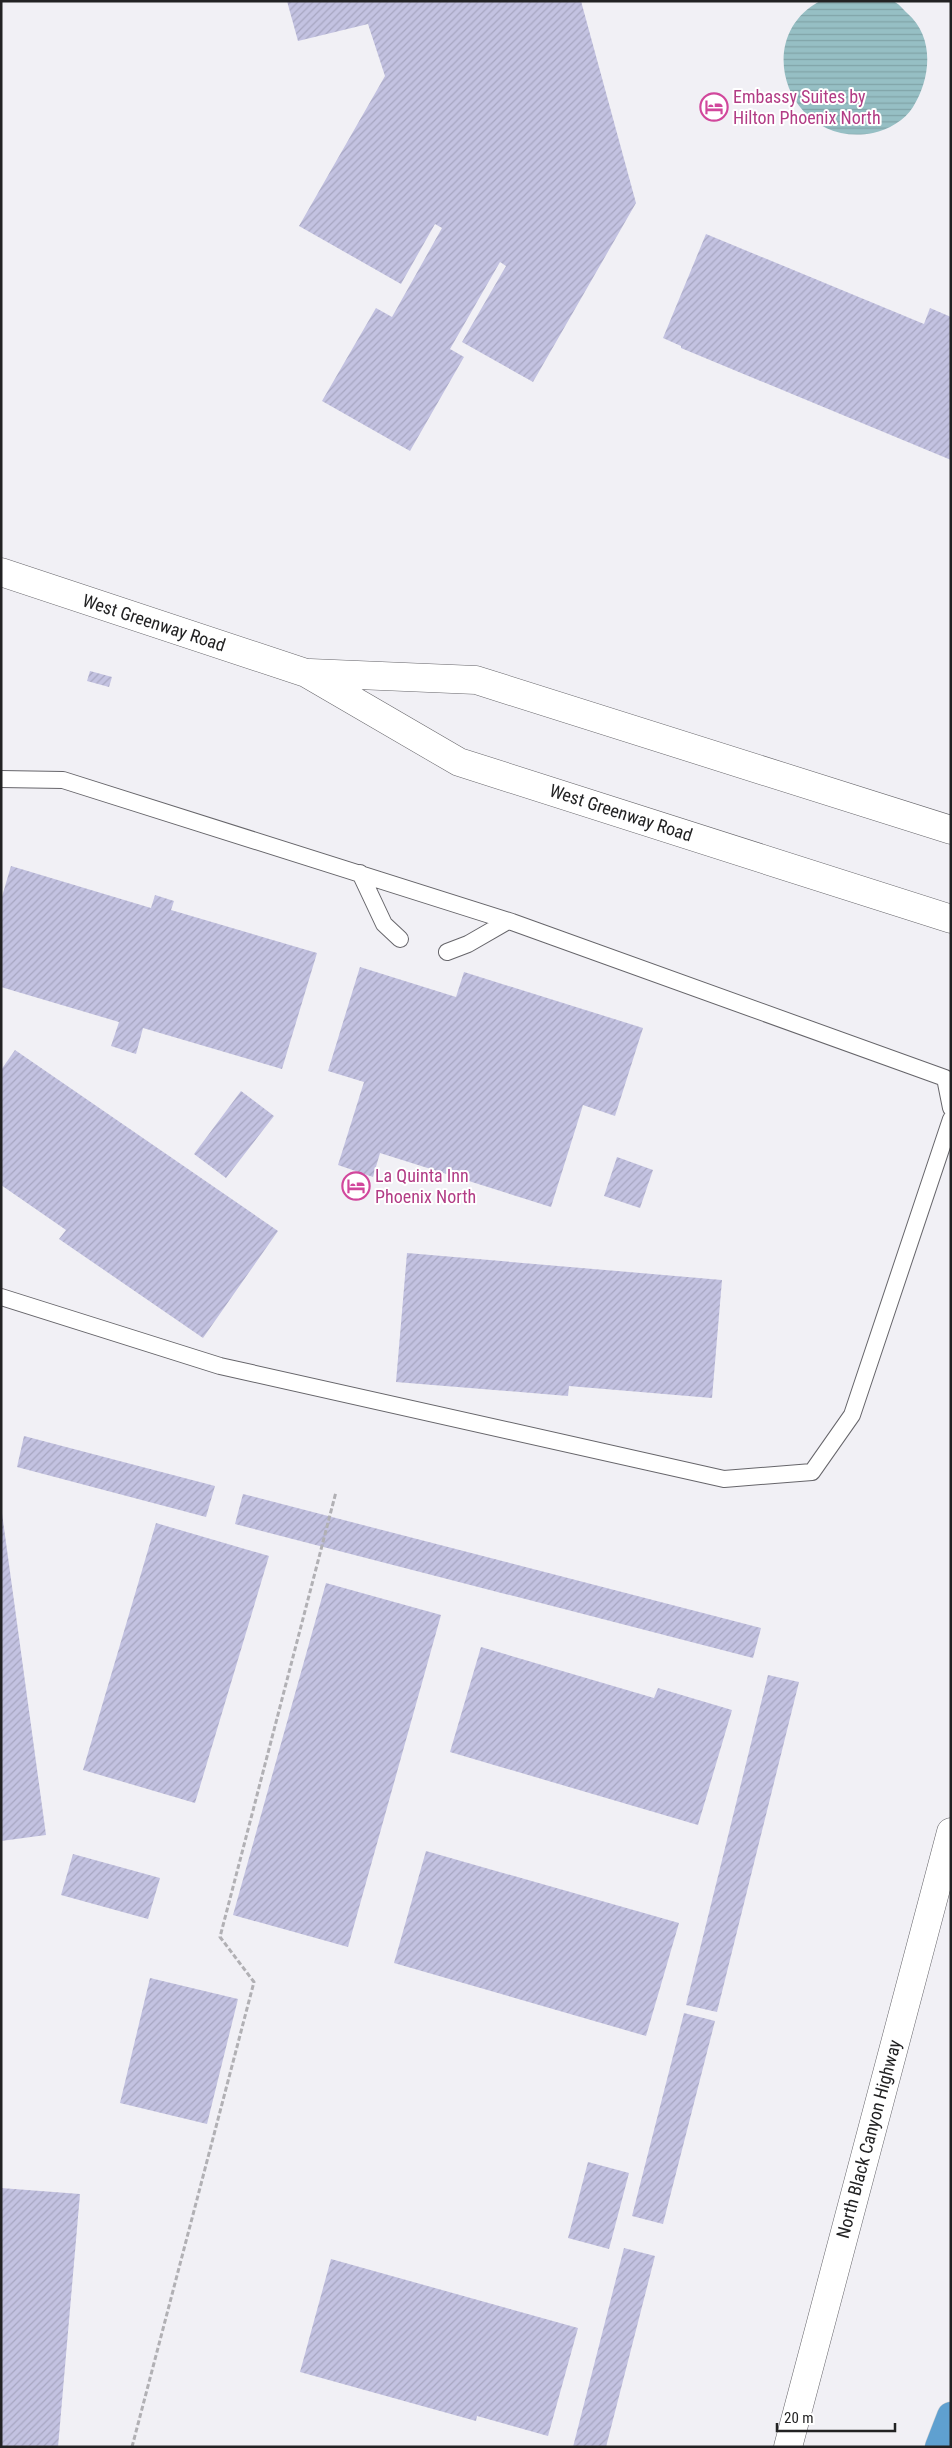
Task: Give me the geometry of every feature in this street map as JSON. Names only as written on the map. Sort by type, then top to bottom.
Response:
[{"type":"highway","points":[[939,2447],[951,2416]]},
{"type":"main road","name":"West Greenway Road","points":[[1,572],[306,673],[459,762],[951,919]]},
{"type":"main road","name":"West Greenway Road","points":[[306,673],[476,680],[951,830]]},
{"type":"main road","name":"North Black Canyon Highway","points":[[788,2447],[951,1832]]},
{"type":"lane","points":[[1,779],[63,780],[508,921],[945,1078],[951,1108]]},
{"type":"lane","points":[[360,873],[384,924],[400,939]]},
{"type":"lane","points":[[446,952],[468,944],[508,921]]},
{"type":"lane","points":[[1,1297],[220,1366],[724,1479],[812,1472],[852,1415],[951,1120]]},
{"type":"path","points":[[132,2447],[254,1982],[220,1937],[336,1492]]},
{"type":"water","points":[[820,1],[893,1],[916,23],[926,46],[927,58],[924,83],[910,112],[896,124],[873,133],[844,133],[820,124],[801,108],[789,87],[784,64],[787,40],[798,18]]},
{"type":"building","points":[[287,1],[581,1],[636,203],[533,382],[462,342],[506,266],[500,262],[450,349],[464,357],[410,451],[322,401],[376,308],[392,317],[442,228],[435,224],[401,284],[299,226],[385,76],[368,24],[298,41]]},
{"type":"building","points":[[706,234],[924,324],[930,308],[951,317],[951,460],[681,348],[681,346],[663,338]]},
{"type":"building","points":[[90,671],[112,677],[109,687],[87,681]]},
{"type":"building","points":[[11,866],[151,908],[155,895],[174,901],[171,910],[317,953],[282,1069],[143,1028],[136,1054],[111,1046],[119,1022],[1,987],[1,900]]},
{"type":"building","points":[[360,967],[456,997],[464,972],[643,1028],[615,1116],[583,1105],[551,1207],[380,1153],[373,1177],[338,1165],[364,1082],[328,1071]]},
{"type":"building","points":[[15,1050],[278,1231],[203,1338],[59,1239],[66,1230],[1,1185],[1,1070]]},
{"type":"building","points":[[241,1091],[274,1116],[226,1178],[194,1154]]},
{"type":"building","points":[[617,1157],[653,1170],[640,1208],[604,1196]]},
{"type":"building","points":[[407,1253],[722,1280],[712,1398],[569,1386],[568,1396],[396,1382]]},
{"type":"building","points":[[24,1436],[215,1486],[206,1517],[17,1467]]},
{"type":"building","points":[[243,1494],[761,1628],[753,1658],[235,1524]]},
{"type":"building","points":[[1,1506],[46,1835],[1,1841]]},
{"type":"building","points":[[156,1523],[269,1556],[195,1803],[83,1770]]},
{"type":"building","points":[[326,1583],[441,1615],[348,1947],[233,1915]]},
{"type":"building","points":[[481,1647],[654,1698],[658,1688],[732,1710],[698,1825],[450,1752]]},
{"type":"building","points":[[768,1675],[799,1682],[717,2012],[686,2005]]},
{"type":"building","points":[[426,1851],[679,1923],[646,2036],[394,1963]]},
{"type":"building","points":[[73,1854],[160,1878],[148,1919],[61,1895]]},
{"type":"building","points":[[150,1978],[238,1999],[207,2124],[120,2103]]},
{"type":"building","points":[[684,2013],[715,2021],[663,2224],[632,2216]]},
{"type":"building","points":[[588,2162],[629,2173],[609,2249],[568,2238]]},
{"type":"building","points":[[1,2188],[80,2194],[58,2447],[1,2447]]},
{"type":"building","points":[[624,2248],[655,2256],[606,2447],[573,2447]]},
{"type":"building","points":[[331,2259],[578,2328],[548,2436],[477,2416],[476,2421],[300,2372]]},
{"type":"place","name":"Embassy Suites by Hilton Phoenix North","points":[[714,107]]},
{"type":"place","name":"La Quinta Inn Phoenix North","points":[[356,1186]]}]
